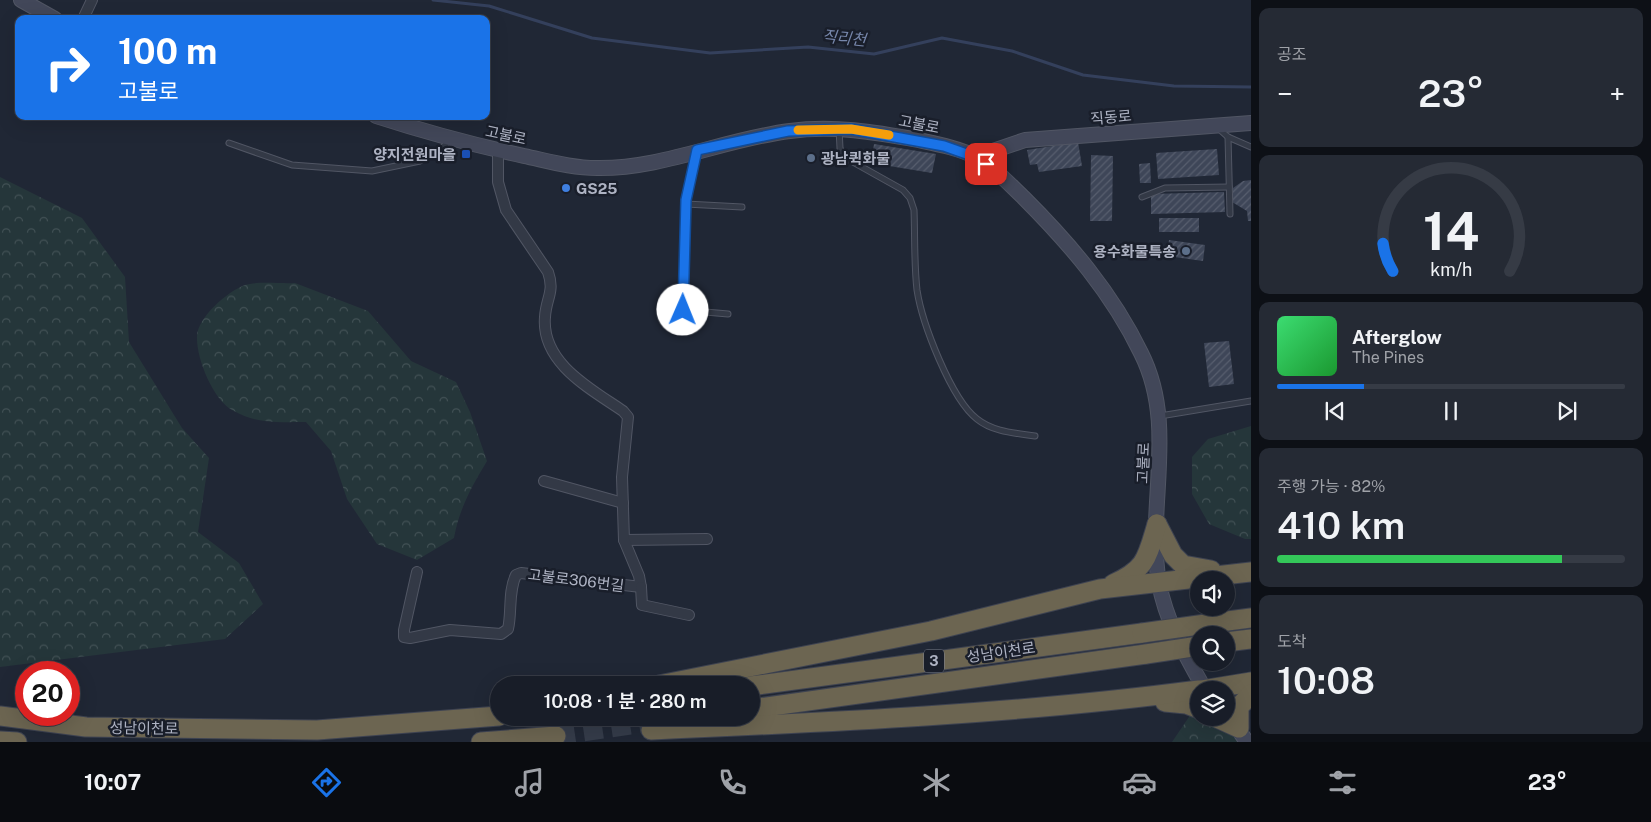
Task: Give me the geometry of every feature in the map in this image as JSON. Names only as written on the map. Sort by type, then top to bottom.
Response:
[{"type":"highway","points":[[1157,524],[1173,555],[1183,565],[1243,573]]},
{"type":"highway","points":[[1100,589],[1138,571],[1146,558],[1157,524]]},
{"type":"highway","points":[[704,676],[931,631],[1100,589],[1243,573]]},
{"type":"highway","name":"성남이천로","points":[[760,685],[1251,618]]},
{"type":"highway","points":[[1235,641],[1251,639]]},
{"type":"highway","name":"성남이천로","points":[[760,708],[1190,647]]},
{"type":"highway","points":[[1235,685],[1251,682]]},
{"type":"highway","points":[[760,723],[836,721],[1068,706],[1190,692]]},
{"type":"highway","points":[[1246,737],[1239,707],[1251,694]]},
{"type":"highway","points":[[1132,699],[1190,706]]},
{"type":"highway","name":"성남이천로","points":[[0,716],[86,727],[317,730],[490,717]]},
{"type":"highway","points":[[1229,726],[1246,737]]},
{"type":"highway","points":[[481,742],[556,736]]},
{"type":"highway","points":[[0,741],[17,742]]},
{"type":"street","points":[[21,0],[47,15]]},
{"type":"street","points":[[85,15],[92,0]]},
{"type":"street","name":"고불로","points":[[388,120],[451,140],[573,166],[596,168],[642,165],[697,150],[788,131],[840,129],[862,130],[944,146],[975,157],[996,171],[1056,230],[1097,278],[1143,356],[1160,416],[1157,524],[1159,582],[1166,614],[1198,681]]},
{"type":"street","name":"직동로","points":[[975,157],[1025,140],[1251,123]]},
{"type":"street","name":"고불로306번길","points":[[417,572],[404,630],[404,637],[410,638],[450,630],[501,634],[508,629],[512,582],[516,575],[521,573],[641,587],[639,576],[624,540],[623,470],[628,417],[624,410],[575,379],[550,346],[544,318],[552,290],[552,282],[548,272],[506,210],[498,182],[498,150]]},
{"type":"street","points":[[544,481],[623,503]]},
{"type":"street","points":[[624,540],[707,539]]},
{"type":"street","points":[[641,587],[642,606],[689,615]]},
{"type":"street","points":[[1235,724],[1246,737]]},
{"type":"lane","points":[[1215,125],[1228,137],[1251,147]]},
{"type":"lane","points":[[840,129],[840,148],[844,156],[903,190],[910,198],[914,210],[919,299],[928,332],[956,394],[977,420],[995,430],[1034,436]]},
{"type":"lane","points":[[1228,137],[1230,214]]},
{"type":"lane","points":[[229,143],[292,165],[372,171],[420,161],[439,151],[451,140]]},
{"type":"lane","points":[[697,150],[688,185],[686,204],[683,310],[728,314]]},
{"type":"lane","points":[[1142,197],[1165,188],[1229,187]]},
{"type":"lane","points":[[686,204],[742,207]]},
{"type":"lane","points":[[1160,416],[1251,401]]},
{"type":"green space","points":[[0,177],[82,218],[125,277],[129,342],[182,428],[209,458],[198,532],[239,563],[263,604],[225,639],[48,661],[15,661],[15,665],[0,667]]},
{"type":"green space","points":[[295,283],[368,311],[411,361],[456,382],[470,412],[487,461],[463,507],[454,538],[417,560],[377,544],[347,499],[331,451],[306,422],[269,422],[242,415],[225,405],[212,388],[207,377],[199,355],[197,336],[208,313],[230,293],[245,285]]},
{"type":"green space","points":[[1251,426],[1251,539],[1245,539],[1209,524],[1192,494],[1192,457],[1208,439]]},
{"type":"green space","points":[[1190,715],[1190,726],[1211,726],[1251,742],[1172,742]]},
{"type":"building","points":[[1078,142],[1082,166],[1039,172],[1037,164],[1030,165],[1027,150]]},
{"type":"building","points":[[874,144],[936,154],[932,173],[877,164],[878,159],[872,158]]},
{"type":"building","points":[[1217,149],[1219,175],[1158,179],[1156,153]]},
{"type":"building","points":[[1091,155],[1113,156],[1112,221],[1090,221]]},
{"type":"building","points":[[1150,163],[1151,183],[1140,183],[1139,164]]},
{"type":"building","points":[[1251,180],[1251,221],[1248,221],[1247,211],[1232,202],[1233,188],[1243,181]]},
{"type":"building","points":[[1224,192],[1225,212],[1151,214],[1151,194]]},
{"type":"building","points":[[1159,218],[1199,218],[1199,232],[1159,232]]},
{"type":"building","points":[[1169,240],[1205,245],[1203,261],[1167,256]]},
{"type":"building","points":[[1229,341],[1234,384],[1209,387],[1204,343]]},
{"type":"waterway","name":"직리천","points":[[433,0],[489,6],[592,38],[710,53],[808,47],[874,54],[942,38],[1012,51],[1083,75],[1174,86],[1251,87]]},
{"type":"tunnel","points":[[556,736],[624,726]]},
{"type":"slow traffic","points":[[798,130],[851,129],[889,135]]},
{"type":"place","name":"양지전원마을","points":[[466,154]]},
{"type":"place","name":"광남퀵화물","points":[[811,158]]},
{"type":"place","name":"GS25","points":[[566,188]]},
{"type":"place","name":"용수화물특송","points":[[1186,251]]},
{"type":"route","points":[[683,310],[686,200],[697,150],[788,131],[851,129],[944,146],[975,157],[986,164]]}]
